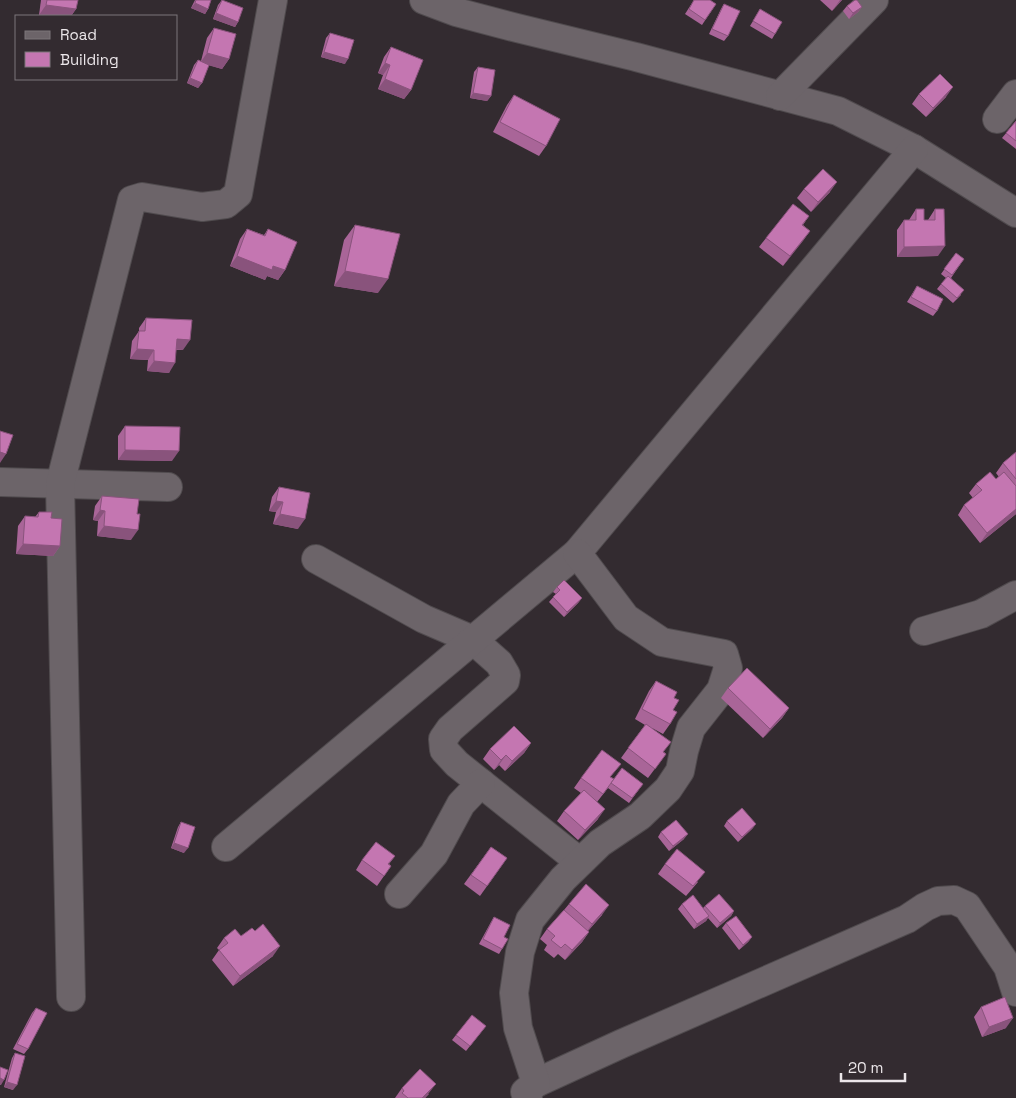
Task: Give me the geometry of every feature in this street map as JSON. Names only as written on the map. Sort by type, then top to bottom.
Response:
[{"type":"street","points":[[71,997],[60,484],[132,200],[142,197],[202,207],[226,204],[238,194],[273,0]]},
{"type":"street","points":[[424,0],[456,12],[636,57],[838,111],[914,149],[1016,213]]},
{"type":"street","points":[[780,96],[874,0]]},
{"type":"street","points":[[997,118],[1016,94]]},
{"type":"street","points":[[226,847],[576,553],[914,149]]},
{"type":"street","points":[[0,482],[168,486]]},
{"type":"street","points":[[576,553],[626,618],[662,642],[724,654],[728,668],[721,690],[692,728],[680,771],[668,790],[640,816],[600,843],[563,879],[530,920],[520,952],[514,993],[525,1093],[621,1044],[907,919],[938,901],[954,900],[967,906],[1008,967],[1016,992]]},
{"type":"street","points":[[316,559],[424,619],[473,640],[499,663],[506,675],[505,681],[450,729],[443,738],[444,750],[457,764],[480,783],[580,862]]},
{"type":"street","points":[[924,631],[981,614],[1016,595]]},
{"type":"street","points":[[399,894],[434,854],[461,804],[480,783]]},
{"type":"building","points":[[47,0],[78,0],[76,9],[46,5]]},
{"type":"building","points":[[196,0],[211,0],[208,9],[195,3]]},
{"type":"building","points":[[222,0],[243,8],[238,22],[216,13]]},
{"type":"building","points":[[694,0],[710,0],[716,4],[705,20],[689,9]]},
{"type":"building","points":[[855,0],[862,7],[853,13],[847,6]]},
{"type":"building","points":[[724,4],[740,11],[728,36],[712,29]]},
{"type":"building","points":[[760,9],[782,22],[775,34],[753,21]]},
{"type":"building","points":[[214,28],[236,34],[229,59],[207,53]]},
{"type":"building","points":[[330,33],[354,40],[348,59],[324,52]]},
{"type":"building","points":[[391,47],[423,60],[411,90],[385,79],[390,65],[385,63]]},
{"type":"building","points":[[198,60],[209,65],[202,83],[190,78]]},
{"type":"building","points":[[478,67],[495,70],[491,96],[473,93]]},
{"type":"building","points":[[940,74],[953,87],[933,108],[919,94]]},
{"type":"building","points":[[514,95],[560,119],[546,146],[500,122]]},
{"type":"building","points":[[1016,121],[1016,141],[1006,133]]},
{"type":"building","points":[[823,169],[837,182],[818,202],[804,189]]},
{"type":"building","points":[[793,204],[809,216],[802,225],[810,231],[790,256],[766,238]]},
{"type":"building","points":[[916,209],[924,209],[924,220],[935,220],[935,209],[944,209],[945,246],[904,247],[904,220],[916,220]]},
{"type":"building","points":[[355,225],[400,234],[388,279],[345,271]]},
{"type":"building","points":[[247,229],[265,236],[268,229],[297,242],[285,270],[273,266],[272,270],[237,256]]},
{"type":"building","points":[[956,253],[964,259],[952,275],[944,269]]},
{"type":"building","points":[[948,276],[964,290],[957,298],[941,284]]},
{"type":"building","points":[[917,286],[943,299],[937,311],[911,297]]},
{"type":"building","points":[[146,318],[192,320],[190,340],[177,339],[175,363],[154,361],[154,350],[137,349],[139,331],[145,331]]},
{"type":"building","points":[[125,426],[180,427],[179,451],[125,450]]},
{"type":"building","points":[[0,431],[13,435],[6,454],[0,452]]},
{"type":"building","points":[[1016,452],[1016,479],[1003,463]]},
{"type":"building","points":[[990,472],[996,479],[1004,472],[1016,486],[1016,509],[987,533],[964,505],[982,490],[976,484]]},
{"type":"building","points":[[279,487],[310,493],[305,519],[280,514],[283,502],[276,501]]},
{"type":"building","points":[[102,496],[139,499],[137,514],[140,514],[138,530],[104,526],[105,511],[100,510]]},
{"type":"building","points":[[39,512],[52,512],[51,518],[62,519],[60,546],[23,544],[25,516],[38,517]]},
{"type":"building","points":[[564,580],[582,598],[567,612],[553,597],[560,590],[557,587]]},
{"type":"building","points":[[747,668],[789,708],[770,729],[728,688]]},
{"type":"building","points":[[656,681],[677,692],[674,698],[679,700],[673,710],[677,712],[670,724],[642,709]]},
{"type":"building","points":[[646,724],[671,742],[663,752],[666,754],[655,769],[628,748]]},
{"type":"building","points":[[514,726],[531,743],[512,761],[506,755],[501,760],[490,749]]},
{"type":"building","points":[[602,750],[621,764],[610,777],[614,779],[603,794],[581,778]]},
{"type":"building","points":[[622,768],[643,784],[632,798],[611,783]]},
{"type":"building","points":[[584,790],[605,809],[585,830],[564,811]]},
{"type":"building","points":[[742,808],[756,824],[742,837],[727,821]]},
{"type":"building","points":[[676,820],[688,834],[673,846],[661,832]]},
{"type":"building","points":[[181,822],[195,827],[188,848],[174,843]]},
{"type":"building","points":[[376,842],[395,856],[388,864],[391,866],[384,876],[362,860]]},
{"type":"building","points":[[491,847],[507,858],[487,886],[471,875]]},
{"type":"building","points":[[677,849],[705,872],[693,886],[665,864]]},
{"type":"building","points":[[586,884],[609,905],[592,924],[569,904]]},
{"type":"building","points":[[719,894],[734,911],[720,923],[705,906]]},
{"type":"building","points":[[693,895],[709,916],[697,924],[682,904]]},
{"type":"building","points":[[564,910],[589,932],[572,950],[565,944],[561,948],[551,940],[555,936],[547,929]]},
{"type":"building","points":[[736,916],[752,937],[743,945],[726,923]]},
{"type":"building","points":[[494,917],[510,925],[504,937],[508,939],[502,949],[483,939]]},
{"type":"building","points":[[263,924],[280,946],[240,976],[219,950],[228,943],[224,938],[235,929],[241,936],[252,928],[255,931]]},
{"type":"building","points":[[1005,997],[1013,1018],[989,1027],[981,1007]]},
{"type":"building","points":[[36,1008],[47,1013],[28,1049],[17,1044]]},
{"type":"building","points":[[472,1015],[486,1026],[470,1046],[456,1035]]},
{"type":"building","points":[[15,1053],[25,1056],[17,1085],[7,1082]]},
{"type":"building","points":[[0,1067],[8,1070],[4,1080],[0,1078]]},
{"type":"building","points":[[420,1069],[436,1084],[422,1098],[408,1098],[402,1093],[404,1091],[402,1088]]}]
